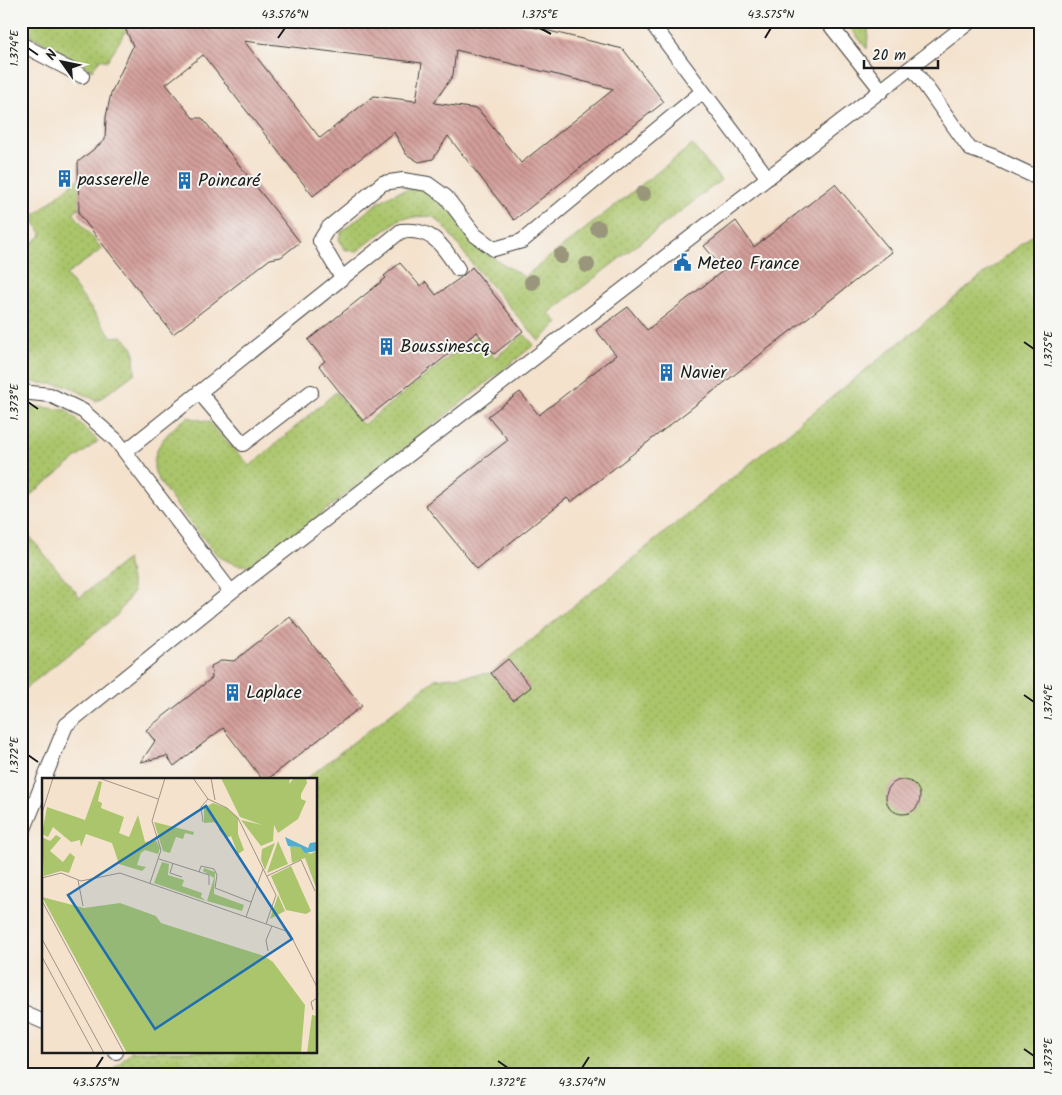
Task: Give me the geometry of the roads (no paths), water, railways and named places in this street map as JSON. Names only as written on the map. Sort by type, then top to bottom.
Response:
[{"type":"lane","points":[[650,21],[768,178]]},
{"type":"lane","points":[[827,21],[882,91]]},
{"type":"lane","points":[[44,778],[66,725],[231,592],[971,21]]},
{"type":"lane","points":[[21,44],[82,76]]},
{"type":"lane","points":[[912,67],[970,149],[994,156],[1036,177]]},
{"type":"lane","points":[[342,278],[320,242],[328,228],[383,183],[403,180],[428,184],[446,197],[475,235],[494,249],[522,241],[702,92]]},
{"type":"lane","points":[[126,451],[401,231],[415,230],[437,239],[458,269]]},
{"type":"lane","points":[[21,392],[50,395],[83,411],[126,451],[231,592]]},
{"type":"lane","points":[[199,392],[243,444],[311,392]]},
{"type":"lane","points":[[21,836],[42,784]]},
{"type":"lane","points":[[21,1012],[42,1021]]},
{"type":"place","name":"passerelle","points":[[64,179]]},
{"type":"place","name":"Poincaré","points":[[184,180]]},
{"type":"place","name":"Meteo France","points":[[683,263]]},
{"type":"place","name":"Boussinescq","points":[[386,346]]},
{"type":"place","name":"Navier","points":[[666,372]]},
{"type":"place","name":"Laplace","points":[[232,692]]}]
